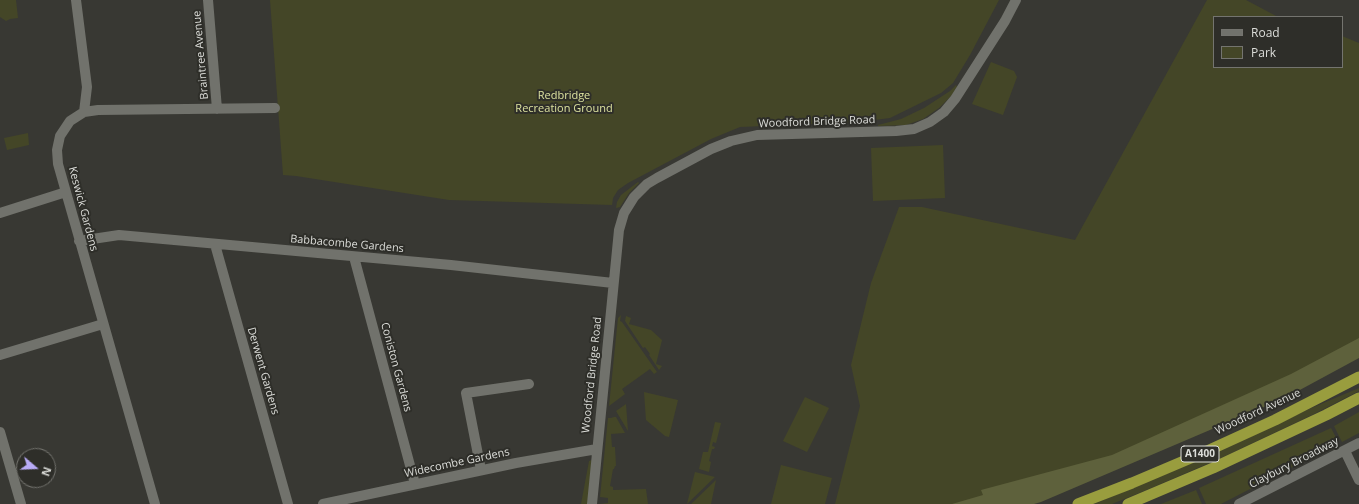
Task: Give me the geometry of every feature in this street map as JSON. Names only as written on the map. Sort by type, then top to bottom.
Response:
[{"type":"highway","name":"Woodford Avenue","points":[[1078,504],[1205,452],[1275,420],[1354,381],[1359,377]]},
{"type":"highway","name":"A1400","points":[[1128,504],[1213,468],[1359,398]]},
{"type":"street","points":[[76,0],[87,87],[84,112],[98,110],[275,108]]},
{"type":"street","name":"Braintree Avenue","points":[[208,0],[218,109]]},
{"type":"street","name":"Woodford Bridge Road","points":[[592,504],[619,230],[624,214],[634,197],[647,184],[711,149],[731,140],[757,135],[896,132],[914,129],[930,122],[944,112],[955,99],[1005,21],[1016,0]]},
{"type":"street","name":"Keswick Gardens","points":[[84,112],[70,121],[60,136],[56,150],[58,164],[155,504]]},
{"type":"street","points":[[0,213],[66,192]]},
{"type":"street","name":"Babbacombe Gardens","points":[[79,241],[119,235],[451,265],[614,283]]},
{"type":"street","name":"Derwent Gardens","points":[[217,244],[216,248],[288,504]]},
{"type":"street","name":"Coniston Gardens","points":[[354,257],[415,484]]},
{"type":"street","points":[[0,355],[103,324]]},
{"type":"street","points":[[481,470],[466,393],[529,384]]},
{"type":"street","points":[[0,432],[21,504]]},
{"type":"street","name":"Claybury Broadway","points":[[1239,504],[1359,443]]},
{"type":"street","name":"Widecombe Gardens","points":[[323,504],[481,470],[597,449]]},
{"type":"street","points":[[1345,451],[1359,480]]},
{"type":"green space","points":[[0,0],[16,0],[18,18],[6,21],[0,17]]},
{"type":"green space","name":"Redbridge Recreation Ground","points":[[270,0],[999,0],[970,55],[953,83],[941,93],[890,118],[859,122],[740,127],[711,139],[628,183],[618,190],[613,198],[612,205],[449,200],[283,175]]},
{"type":"green space","points":[[1207,0],[1246,0],[1276,16],[1213,16],[1213,68],[1343,68],[1343,36],[1359,43],[1359,350],[1103,463],[975,504],[835,504],[860,406],[851,365],[871,283],[899,207],[922,207],[1075,240]]},
{"type":"green space","points":[[991,62],[1014,71],[1017,77],[1003,115],[972,104]]},
{"type":"green space","points":[[956,85],[957,87],[952,95],[939,108],[923,119],[906,125],[878,126],[901,119],[924,108],[950,91]]},
{"type":"green space","points":[[28,133],[29,145],[7,150],[4,138]]},
{"type":"green space","points":[[943,145],[945,198],[873,201],[871,148]]},
{"type":"green space","points":[[638,182],[639,183],[629,193],[620,207],[616,208],[617,202],[621,195]]},
{"type":"green space","points":[[621,315],[620,321],[657,372],[654,374],[650,369],[622,389],[625,394],[609,406],[618,318]]},
{"type":"green space","points":[[626,316],[631,318],[629,324],[651,330],[662,340],[656,364],[662,366],[659,370],[649,355],[650,354],[645,347],[643,348],[625,321]]},
{"type":"green space","points":[[1359,338],[1359,358],[1285,398],[1041,502],[1034,504],[952,504],[983,495],[981,490],[1112,455],[1291,374]]},
{"type":"green space","points":[[1359,388],[1359,391],[1312,415],[1221,458],[1112,504],[1094,504],[1216,453],[1309,409]]},
{"type":"green space","points":[[644,392],[678,400],[669,437],[665,436],[646,420]]},
{"type":"green space","points":[[805,397],[829,408],[807,452],[783,441]]},
{"type":"green space","points":[[626,404],[628,431],[616,411]]},
{"type":"green space","points":[[1359,412],[1359,433],[1342,442],[1334,426]]},
{"type":"green space","points":[[616,417],[625,433],[611,434],[612,447],[615,447],[616,466],[613,469],[610,486],[613,487],[613,490],[646,489],[648,504],[600,504],[608,503],[608,498],[600,497],[608,418]]},
{"type":"green space","points":[[715,422],[721,423],[716,443],[713,442],[712,446],[715,447],[712,449],[709,461],[711,462],[709,472],[699,469],[703,452],[708,452]]},
{"type":"green space","points":[[1331,428],[1339,443],[1221,504],[1206,504],[1199,488]]},
{"type":"green space","points":[[592,460],[588,504],[581,504],[589,461]]},
{"type":"green space","points":[[781,465],[832,478],[825,504],[771,504]]},
{"type":"green space","points":[[695,472],[715,477],[687,504]]},
{"type":"green space","points":[[716,480],[711,504],[691,504]]},
{"type":"green space","points":[[1196,490],[1202,504],[1161,504]]}]
